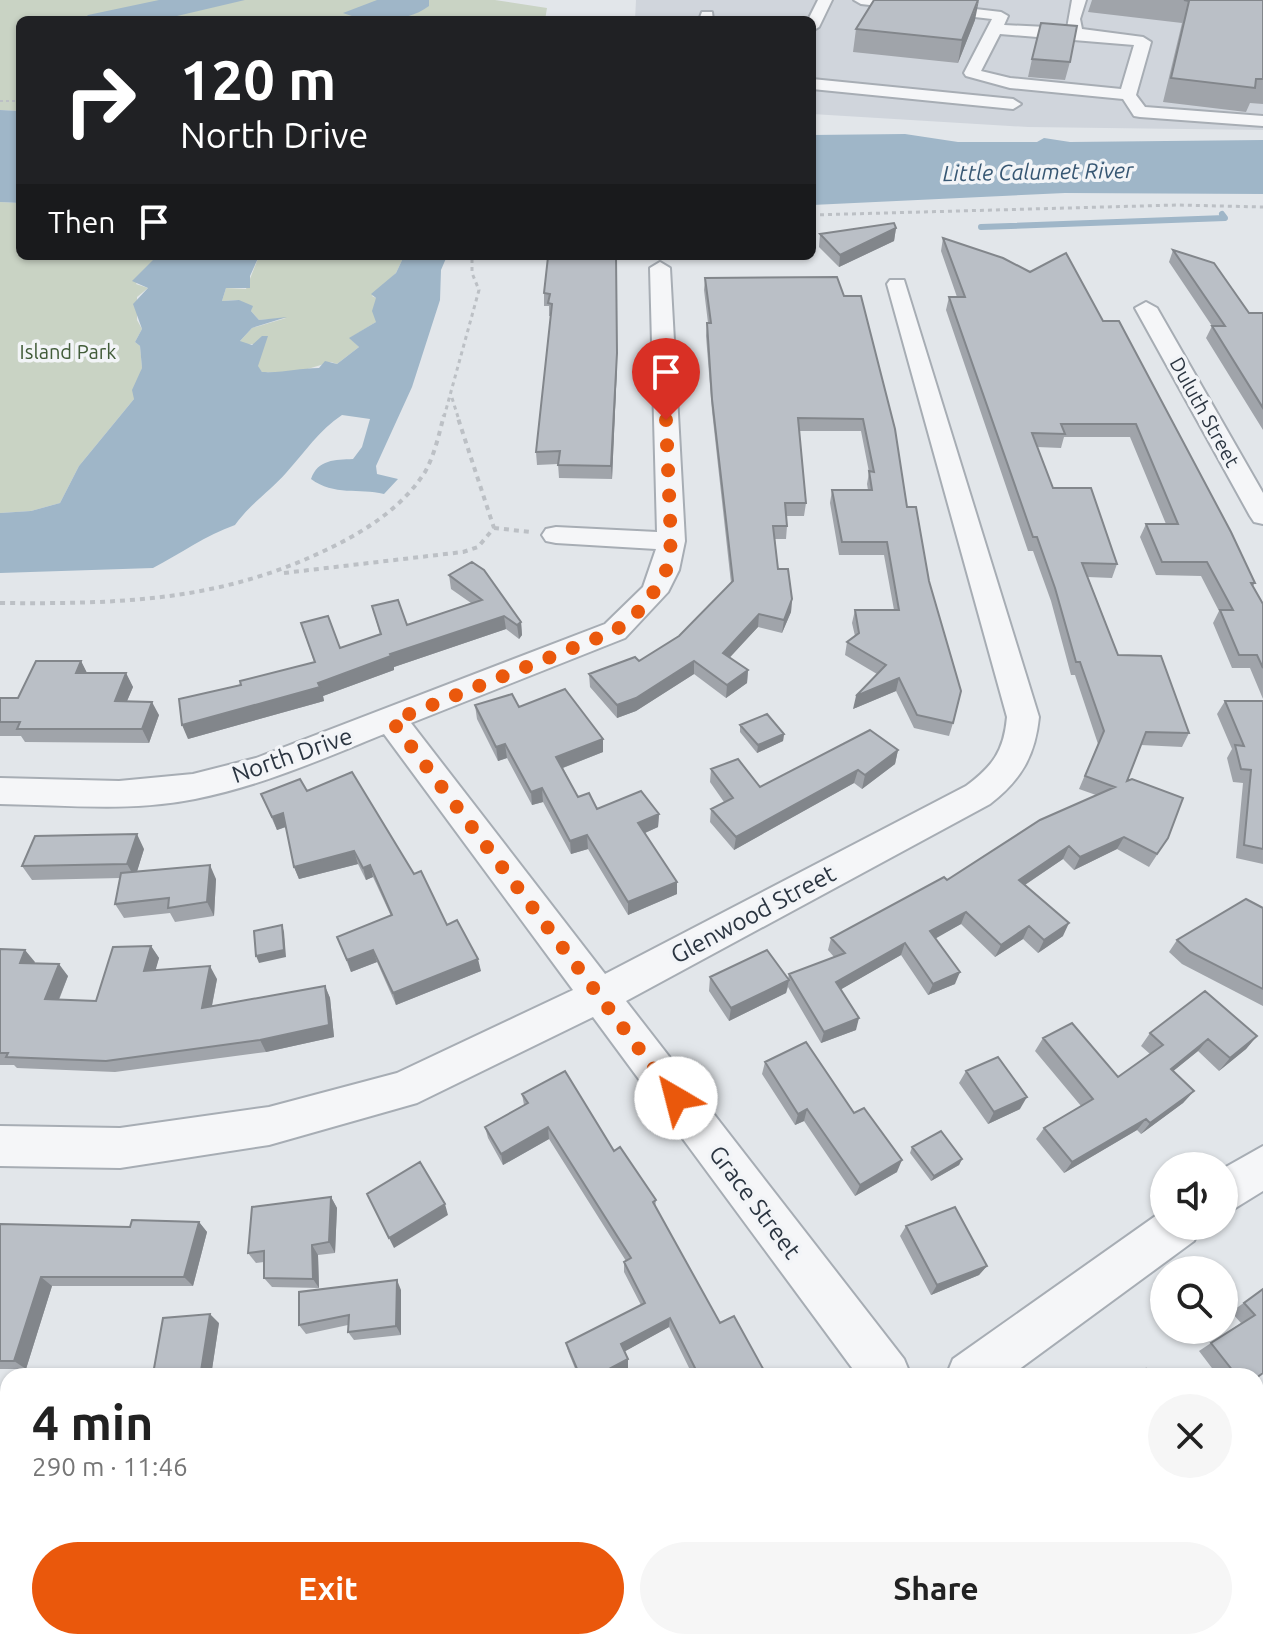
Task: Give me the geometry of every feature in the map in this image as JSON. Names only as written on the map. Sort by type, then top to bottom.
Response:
[{"type":"street","points":[[816,19],[825,0]]},
{"type":"street","points":[[861,0],[1001,16],[972,73],[964,97]]},
{"type":"street","points":[[1075,33],[1073,19],[1079,0]]},
{"type":"street","points":[[996,29],[1075,33],[1143,42],[1128,95]]},
{"type":"street","points":[[972,73],[1010,83],[1128,95],[1140,112],[1263,121]]},
{"type":"street","points":[[816,84],[1013,104]]},
{"type":"street","name":"North Drive","points":[[0,791],[119,794],[193,787],[263,769],[615,631],[646,605],[668,567],[671,541],[660,268]]},
{"type":"street","name":"Glenwood Street","points":[[0,1146],[120,1148],[269,1126],[403,1090],[599,996],[978,795],[1006,774],[1020,748],[1023,717],[897,284]]},
{"type":"street","name":"Duluth Street","points":[[1146,308],[1263,516]]},
{"type":"street","points":[[556,535],[671,541]]},
{"type":"street","name":"Grace Street","points":[[392,721],[881,1368]]},
{"type":"street","points":[[1238,1184],[1263,1166]]},
{"type":"street","points":[[981,1368],[1159,1240]]},
{"type":"path","points":[[816,215],[1177,205],[1263,207]]},
{"type":"path","points":[[0,603],[165,600],[232,588],[278,573],[350,539],[394,507],[429,465],[452,397],[479,290],[472,273],[472,260]]},
{"type":"path","points":[[452,397],[494,528]]},
{"type":"path","points":[[494,528],[556,535]]},
{"type":"path","points":[[278,573],[463,552],[478,547],[494,528]]},
{"type":"shaded area","points":[[636,0],[1263,0],[1263,130],[1028,127],[816,114],[816,16],[635,16]]},
{"type":"green space","points":[[0,0],[495,0],[547,8],[546,16],[16,16],[16,111],[0,110]]},
{"type":"green space","name":"Island Park","points":[[0,202],[16,203],[16,260],[154,260],[136,284],[148,288],[137,297],[137,320],[142,329],[135,342],[140,346],[142,368],[134,399],[79,466],[60,503],[31,511],[0,513]]},
{"type":"green space","points":[[257,260],[402,260],[396,273],[372,296],[376,298],[376,322],[350,338],[359,347],[337,364],[331,362],[294,373],[262,372],[257,366],[264,343],[242,345],[240,341],[252,328],[286,318],[259,320],[251,311],[252,307],[238,300],[222,301],[226,288],[246,289]]},
{"type":"water","points":[[159,0],[245,0],[177,16],[88,15]]},
{"type":"water","points":[[377,0],[429,0],[429,6],[410,16],[354,16],[343,13]]},
{"type":"water","points":[[0,110],[16,111],[16,203],[0,202]]},
{"type":"water","name":"Little Calumet River","points":[[905,134],[958,142],[1037,142],[1044,138],[1070,142],[1263,140],[1263,194],[1065,193],[816,205],[816,135]]},
{"type":"water","points":[[153,260],[257,260],[250,276],[250,288],[226,288],[222,301],[239,300],[253,306],[251,311],[259,320],[287,317],[252,328],[240,341],[252,345],[262,336],[268,336],[258,366],[262,372],[270,372],[319,368],[325,361],[337,364],[359,347],[349,338],[376,322],[372,311],[376,298],[371,294],[396,273],[402,260],[445,260],[441,270],[440,300],[412,387],[376,466],[377,474],[398,479],[384,494],[338,490],[311,479],[323,464],[353,459],[362,447],[370,419],[342,415],[319,434],[235,525],[203,539],[153,568],[0,573],[0,513],[31,511],[60,503],[79,466],[134,399],[132,390],[142,368],[140,346],[135,342],[142,329],[133,304],[148,288],[132,281]]},
{"type":"building","points":[[874,0],[978,0],[962,40],[856,29]]},
{"type":"building","points":[[1184,0],[1263,0],[1263,79],[1256,79],[1255,88],[1171,78],[1189,1]]},
{"type":"building","points":[[1041,23],[1077,26],[1070,62],[1032,59]]},
{"type":"building","points":[[894,223],[896,228],[840,255],[820,234]]},
{"type":"building","points":[[943,238],[1003,258],[1030,272],[1066,253],[1103,321],[1119,321],[1255,583],[1251,583],[1263,604],[1263,668],[1257,655],[1239,655],[1220,610],[1233,610],[1207,562],[1162,562],[1146,524],[1178,524],[1136,424],[1061,424],[1065,434],[1032,433],[1053,488],[1091,488],[1117,564],[1082,563],[1118,655],[1161,656],[1189,733],[1146,732],[1127,781],[1132,779],[1183,798],[1168,838],[1157,854],[1124,837],[1080,857],[1069,846],[1019,880],[1069,923],[1044,940],[1029,926],[1001,945],[966,912],[930,931],[960,972],[933,984],[905,943],[836,982],[859,1018],[824,1032],[789,974],[845,953],[831,938],[944,877],[947,880],[1040,820],[1115,787],[1085,776],[1104,731],[1080,662],[1076,662],[1055,588],[1037,537],[1033,537],[949,297],[965,297]]},
{"type":"building","points":[[1173,250],[1214,263],[1249,313],[1263,313],[1263,408],[1212,326],[1225,326]]},
{"type":"building","points":[[548,260],[616,260],[617,353],[611,466],[558,465],[560,451],[536,452],[552,304],[548,303],[550,294],[544,293]]},
{"type":"building","points":[[837,277],[844,296],[861,296],[895,429],[907,507],[916,507],[929,581],[961,691],[953,723],[917,715],[899,678],[856,696],[886,665],[847,642],[859,633],[855,610],[899,610],[887,542],[842,542],[832,490],[872,490],[869,471],[874,472],[863,419],[798,418],[806,503],[785,503],[787,526],[773,526],[778,569],[788,569],[792,599],[784,620],[759,614],[723,653],[748,670],[727,685],[694,661],[636,698],[617,705],[589,674],[635,657],[639,661],[679,636],[733,581],[712,399],[707,323],[711,323],[705,278]]},
{"type":"building","points":[[472,562],[484,570],[521,622],[517,625],[504,616],[390,654],[318,683],[320,687],[182,725],[179,699],[241,685],[240,681],[315,662],[301,623],[328,616],[340,648],[381,634],[372,606],[398,600],[407,625],[482,600],[449,575]]},
{"type":"building","points":[[36,661],[81,661],[76,673],[126,673],[115,701],[152,702],[142,729],[17,729],[20,722],[0,722],[0,698],[18,698]]},
{"type":"building","points":[[565,689],[603,739],[556,757],[578,797],[589,793],[597,809],[641,791],[659,814],[638,823],[677,882],[628,902],[587,835],[570,841],[542,788],[531,792],[505,744],[496,747],[475,705],[512,694],[519,707]]},
{"type":"building","points":[[1225,701],[1263,701],[1263,849],[1244,845],[1251,770],[1241,769],[1235,745],[1244,746]]},
{"type":"building","points":[[767,714],[784,734],[758,745],[740,725]]},
{"type":"building","points":[[870,730],[898,750],[865,775],[858,770],[736,837],[711,809],[733,798],[711,769],[738,759],[760,787]]},
{"type":"building","points":[[352,772],[414,874],[421,871],[447,925],[457,920],[478,959],[393,993],[373,950],[347,960],[337,937],[392,915],[370,865],[363,868],[354,851],[294,867],[283,813],[272,817],[261,794],[300,779],[307,791]]},
{"type":"building","points":[[137,834],[127,864],[22,866],[35,836]]},
{"type":"building","points":[[210,865],[207,902],[168,908],[169,898],[115,904],[121,873]]},
{"type":"building","points":[[1246,899],[1263,908],[1263,989],[1190,952],[1177,940]]},
{"type":"building","points":[[282,925],[284,950],[256,956],[254,931]]},
{"type":"building","points":[[151,946],[144,971],[210,966],[202,1008],[325,986],[329,1025],[260,1040],[106,1061],[6,1057],[8,1053],[0,1053],[0,949],[25,950],[20,963],[59,964],[45,999],[96,1001],[113,947]]},
{"type":"building","points":[[767,950],[789,980],[731,1008],[710,977]]},
{"type":"building","points":[[1205,991],[1257,1036],[1230,1058],[1208,1039],[1171,1069],[1194,1091],[1150,1123],[1146,1119],[1072,1162],[1044,1128],[1093,1099],[1043,1038],[1072,1023],[1118,1077],[1163,1045],[1150,1033]]},
{"type":"building","points":[[806,1042],[854,1113],[864,1108],[902,1160],[860,1185],[807,1109],[798,1114],[765,1062]]},
{"type":"building","points":[[998,1057],[1027,1097],[994,1112],[966,1071]]},
{"type":"building","points":[[565,1071],[614,1151],[620,1147],[656,1200],[653,1202],[720,1323],[734,1316],[763,1368],[695,1368],[670,1318],[621,1344],[628,1359],[611,1368],[577,1368],[566,1343],[645,1303],[624,1262],[631,1258],[548,1127],[501,1154],[485,1127],[528,1103],[522,1094]]},
{"type":"building","points":[[941,1131],[962,1159],[934,1176],[912,1147]]},
{"type":"building","points":[[420,1162],[445,1204],[389,1238],[367,1194]]},
{"type":"building","points":[[331,1197],[329,1242],[312,1245],[313,1279],[264,1278],[264,1251],[248,1253],[252,1207]]},
{"type":"building","points":[[955,1207],[987,1266],[937,1285],[906,1226]]},
{"type":"building","points":[[132,1220],[199,1222],[184,1277],[41,1277],[14,1361],[0,1361],[0,1224],[130,1227]]},
{"type":"building","points":[[397,1280],[396,1326],[348,1332],[349,1315],[299,1325],[299,1292]]},
{"type":"building","points":[[1263,1289],[1263,1368],[1231,1368],[1212,1344],[1238,1344],[1238,1326],[1255,1315],[1244,1303]]},
{"type":"building","points":[[210,1314],[201,1368],[154,1368],[163,1318]]},
{"type":"waterway","points":[[981,227],[1225,218],[1222,214]]},
{"type":"route","points":[[666,420],[671,541],[668,567],[646,605],[615,631],[392,721],[676,1098]]}]
